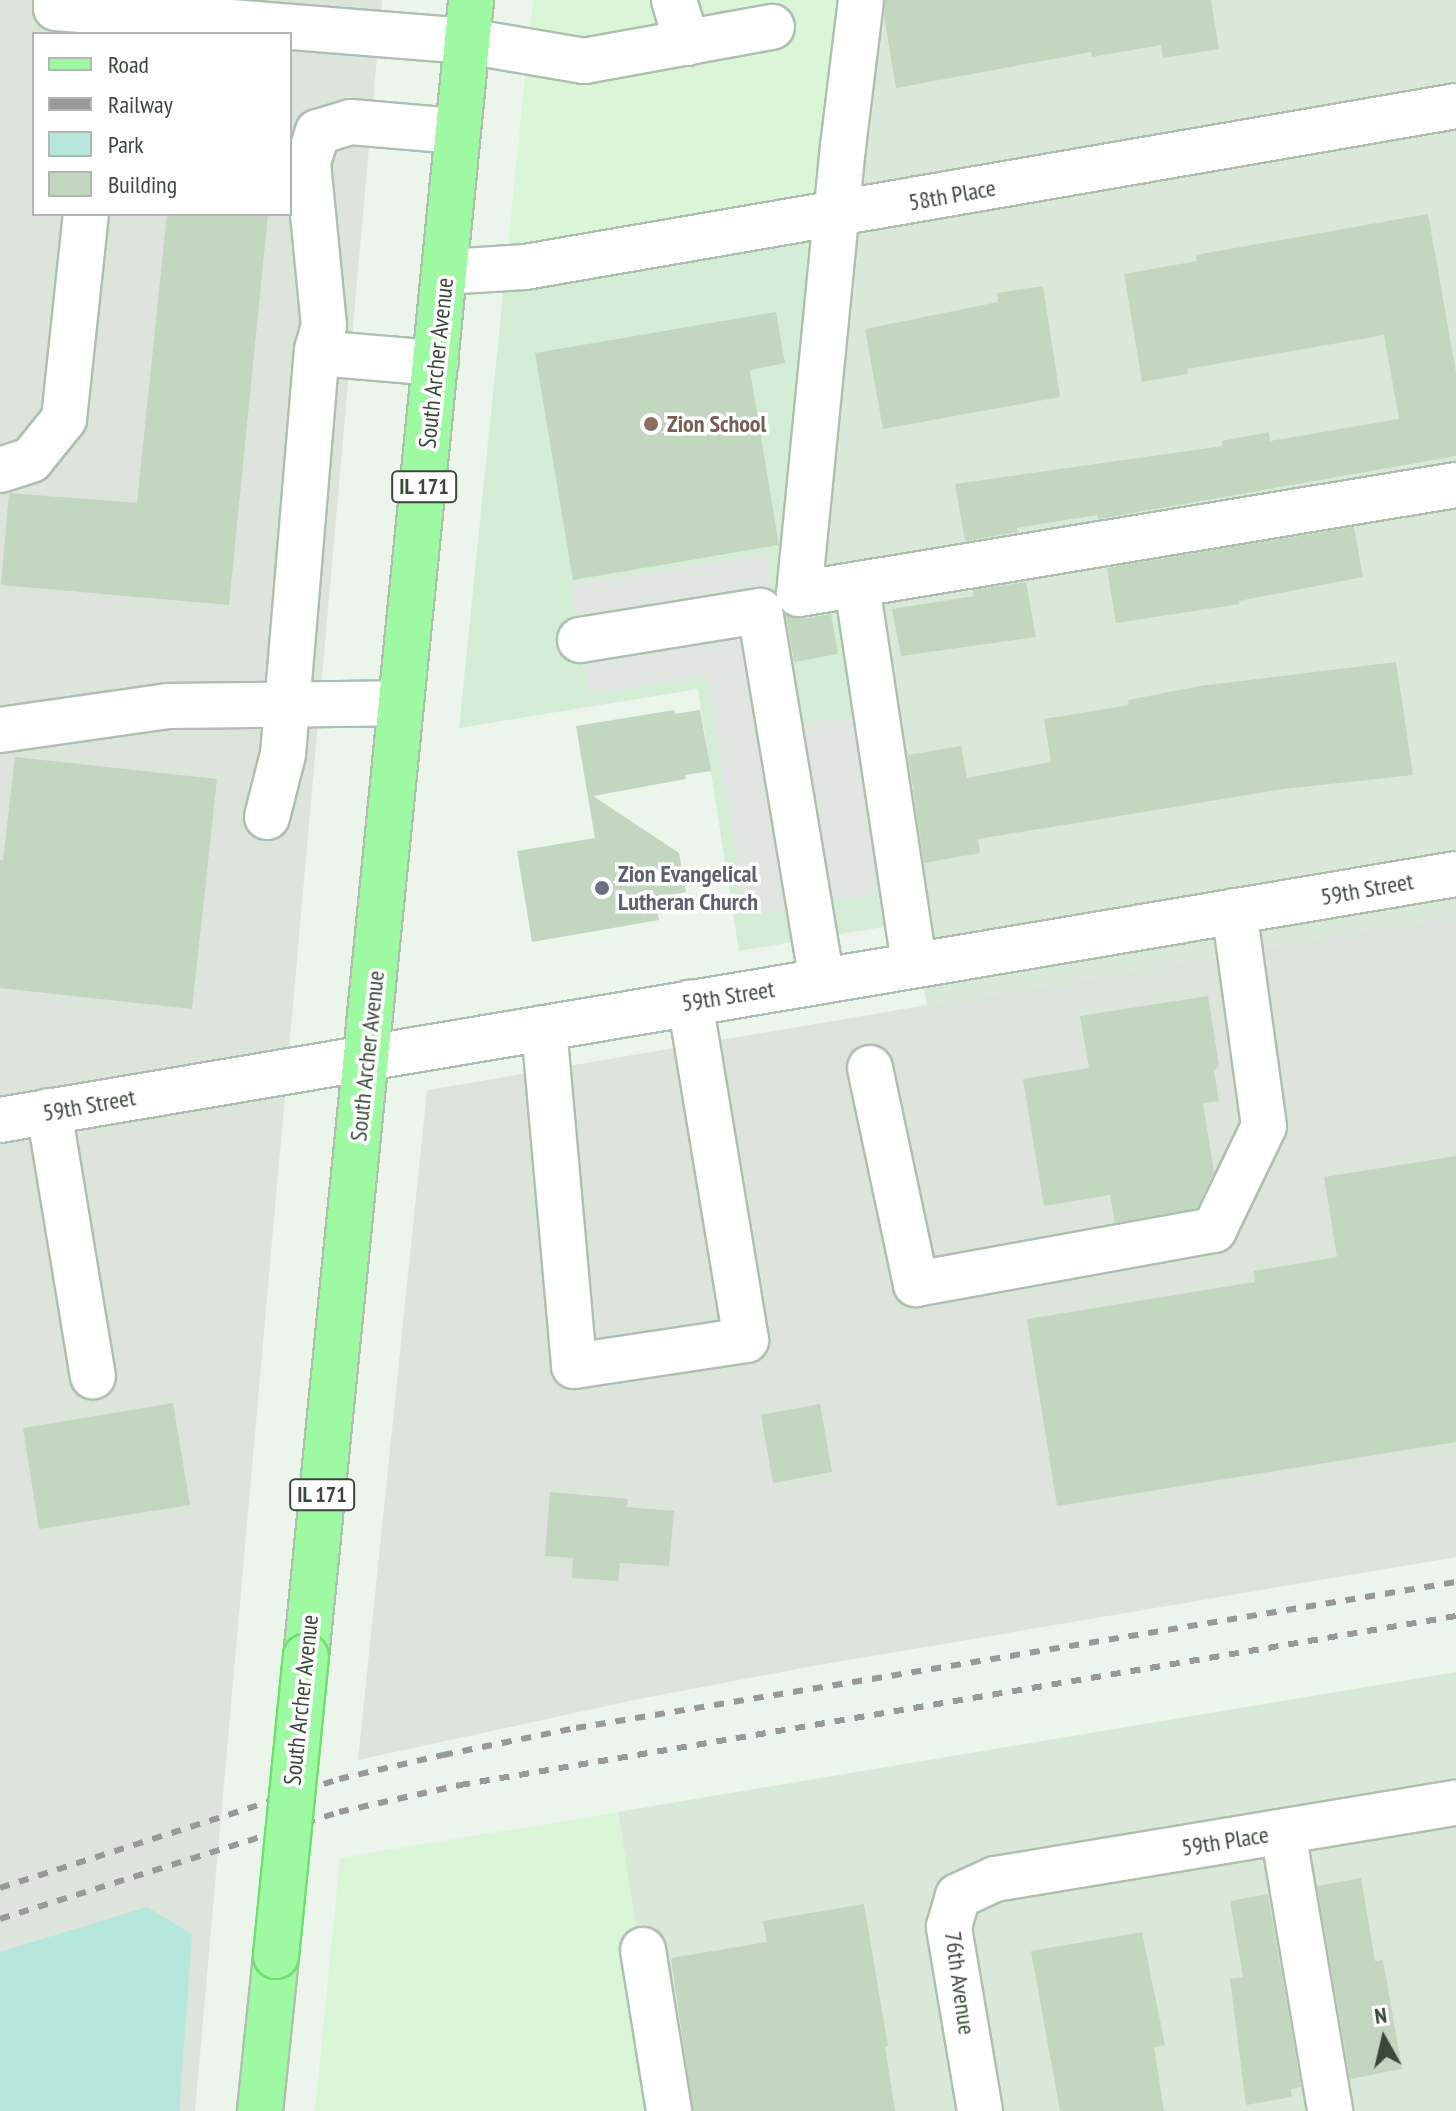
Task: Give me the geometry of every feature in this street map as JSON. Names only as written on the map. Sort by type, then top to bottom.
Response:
[{"type":"main road","name":"South Archer Avenue","points":[[260,2111],[469,21]]},
{"type":"street","points":[[56,0],[56,8],[469,21],[584,61],[772,27]]},
{"type":"street","points":[[674,0],[687,43]]},
{"type":"street","points":[[861,0],[799,594],[1456,485]]},
{"type":"street","name":"58th Place","points":[[446,272],[525,267],[1456,106]]},
{"type":"street","points":[[267,817],[283,754],[317,353],[324,326],[308,162],[318,132],[351,122],[457,131]]},
{"type":"street","points":[[0,470],[31,460],[64,419],[86,216]]},
{"type":"street","points":[[317,353],[436,363]]},
{"type":"street","points":[[857,586],[914,965]]},
{"type":"street","points":[[580,640],[760,611],[822,981]]},
{"type":"street","points":[[0,730],[168,706],[401,703]]},
{"type":"street","name":"59th Street","points":[[0,1120],[1456,874]]},
{"type":"street","points":[[870,1068],[916,1284],[1214,1230],[1264,1126],[1234,911]]},
{"type":"street","points":[[544,1028],[574,1366],[746,1340],[690,1003]]},
{"type":"street","points":[[49,1111],[93,1376]]},
{"type":"street","name":"59th Place","points":[[995,1879],[1456,1803]]},
{"type":"street","points":[[1283,1832],[1330,2111]]},
{"type":"street","name":"76th Avenue","points":[[980,2111],[949,1927],[958,1896],[995,1879]]},
{"type":"street","points":[[643,1950],[669,2111]]},
{"type":"shaded area","points":[[0,0],[382,0],[195,2111],[0,2111]]},
{"type":"shaded area","points":[[533,0],[855,0],[834,203],[507,255]]},
{"type":"shaded area","points":[[855,0],[1456,0],[1456,915],[927,1005],[855,595],[795,604]]},
{"type":"shaded area","name":"Zion School","points":[[834,203],[795,604],[855,594],[907,923],[739,951],[698,689],[459,728],[507,255]]},
{"type":"shaded area","points":[[767,554],[794,725],[856,716],[885,893],[746,915],[707,676],[589,695],[571,584]]},
{"type":"shaded area","points":[[1456,915],[1456,1557],[813,1666],[639,1699],[358,1760],[427,1090]]},
{"type":"shaded area","points":[[1456,1672],[1456,2111],[665,2111],[618,1812]]},
{"type":"shaded area","points":[[618,1812],[665,2111],[315,2111],[340,1858]]},
{"type":"green space","points":[[147,1907],[192,1934],[179,2111],[0,2111],[0,1952]]},
{"type":"building","points":[[885,0],[1211,0],[1219,49],[1163,58],[1161,45],[1092,57],[1091,52],[896,88],[884,16]]},
{"type":"building","points":[[1428,214],[1456,372],[1456,456],[1098,519],[1097,515],[1017,528],[1018,532],[965,541],[955,484],[1223,446],[1222,441],[1269,432],[1270,441],[1399,419],[1384,335],[1187,369],[1188,374],[1142,382],[1124,274],[1197,261],[1196,255]]},
{"type":"building","points":[[167,216],[268,216],[229,605],[1,585],[9,493],[137,503]]},
{"type":"building","points":[[1043,286],[1060,397],[883,429],[865,329],[998,302],[997,293]]},
{"type":"building","points":[[776,312],[785,363],[750,370],[779,545],[573,580],[535,353]]},
{"type":"building","points":[[1354,527],[1363,577],[1239,601],[1239,604],[1116,623],[1107,568]]},
{"type":"building","points":[[1026,582],[1036,637],[901,656],[892,609],[974,596],[973,590]]},
{"type":"building","points":[[831,614],[838,654],[794,662],[786,615],[802,619]]},
{"type":"building","points":[[1396,662],[1413,775],[1284,789],[978,839],[980,853],[924,863],[908,755],[961,746],[967,778],[1051,762],[1044,719],[1129,705],[1128,700],[1200,686]]},
{"type":"building","points":[[674,710],[675,714],[700,710],[711,771],[685,775],[686,779],[593,796],[679,853],[686,892],[655,898],[659,920],[532,942],[517,851],[595,838],[576,726]]},
{"type":"building","points":[[15,757],[217,779],[192,1009],[0,988],[0,860],[3,860]]},
{"type":"building","points":[[1208,996],[1219,1065],[1214,1072],[1219,1101],[1203,1103],[1214,1172],[1197,1208],[1115,1223],[1110,1195],[1044,1206],[1023,1079],[1089,1068],[1080,1016]]},
{"type":"building","points":[[1456,1156],[1456,1442],[1057,1506],[1027,1319],[1255,1282],[1254,1271],[1337,1257],[1324,1177]]},
{"type":"building","points":[[173,1403],[190,1505],[39,1529],[23,1428]]},
{"type":"building","points":[[820,1404],[832,1472],[773,1483],[761,1415]]},
{"type":"building","points":[[550,1492],[628,1499],[627,1507],[674,1511],[669,1566],[620,1563],[618,1581],[572,1578],[573,1558],[545,1556]]},
{"type":"building","points":[[1361,1878],[1375,1961],[1383,1960],[1402,2069],[1350,2079],[1317,1886]]},
{"type":"building","points":[[1268,1894],[1301,2087],[1291,2089],[1292,2097],[1246,2105],[1230,1979],[1243,1977],[1230,1901]]},
{"type":"building","points":[[864,1904],[888,2046],[885,2047],[895,2111],[693,2111],[671,1958],[767,1942],[763,1921]]},
{"type":"building","points":[[1142,1932],[1165,2045],[1154,2047],[1164,2111],[1060,2111],[1031,1951]]},
{"type":"railway","points":[[0,1888],[339,1779],[443,1755],[576,1728],[1456,1582]]},
{"type":"railway","points":[[0,1919],[339,1812],[460,1785],[1456,1616]]},
{"type":"place","name":"Zion School","points":[[651,424]]},
{"type":"place","name":"Zion Evangelical Lutheran Church","points":[[602,888]]}]
